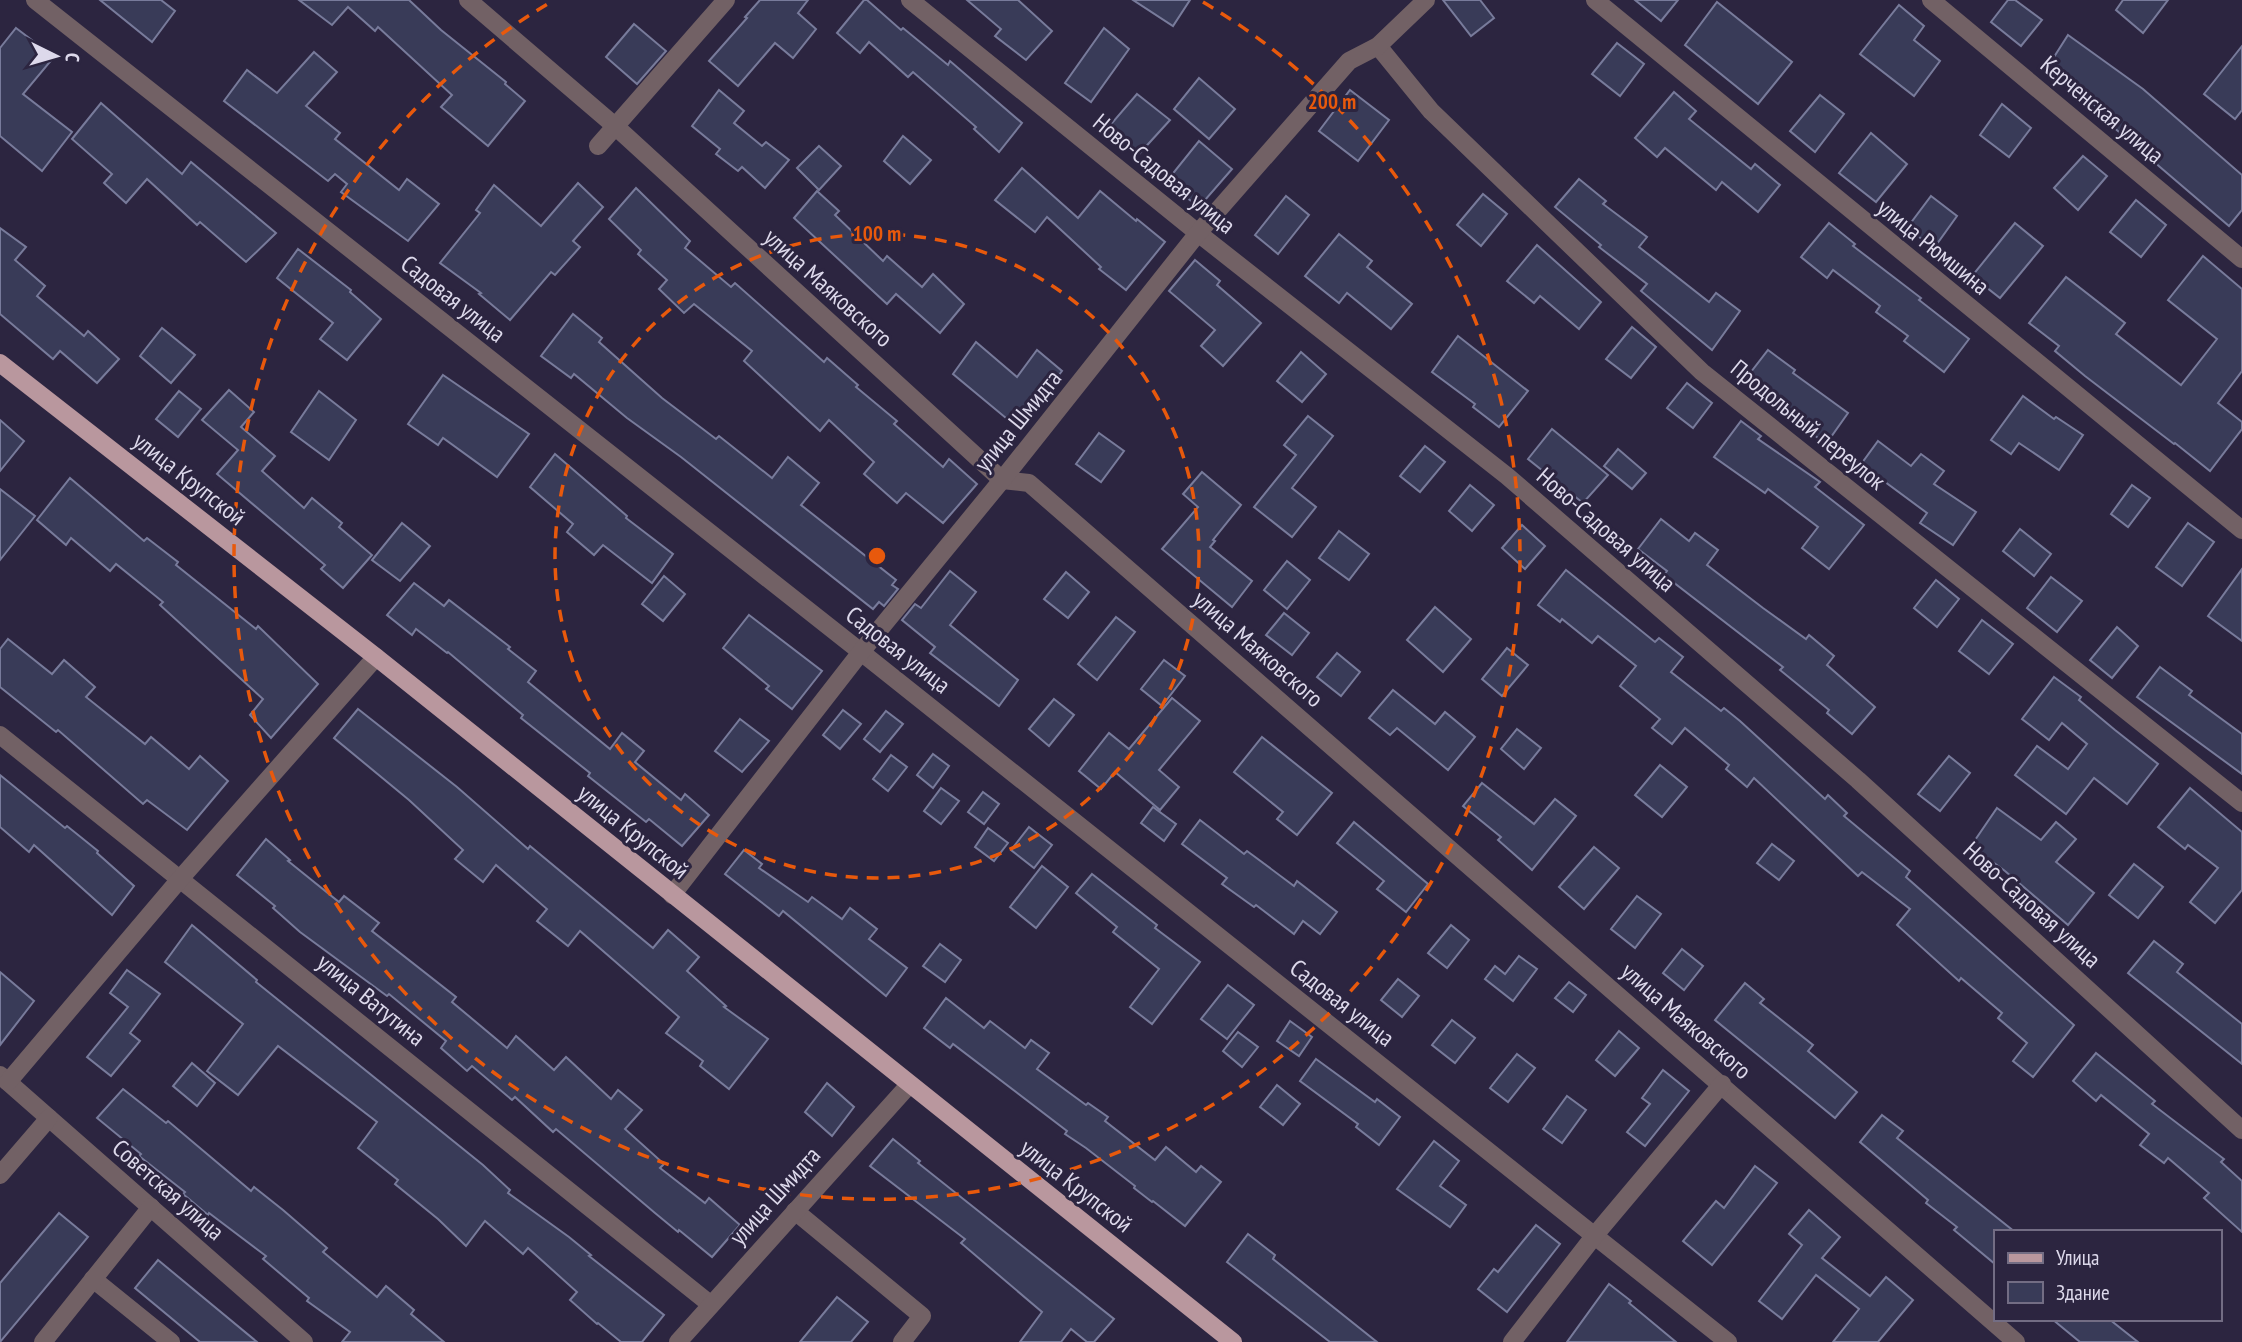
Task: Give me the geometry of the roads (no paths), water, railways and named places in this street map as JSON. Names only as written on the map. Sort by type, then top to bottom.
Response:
[{"type":"main road","name":"улица Крупской","points":[[0,363],[376,657],[1233,1342]]},
{"type":"street","name":"Садовая улица","points":[[35,0],[861,652],[1728,1342]]},
{"type":"street","name":"улица Маяковского","points":[[468,0],[615,126],[1002,480],[1029,483],[2016,1342]]},
{"type":"street","points":[[598,146],[726,0]]},
{"type":"street","name":"Ново-Садовая улица","points":[[910,0],[1198,233],[1507,476],[1858,780],[2242,1130]]},
{"type":"street","name":"улица Шмидта","points":[[672,895],[861,652],[1198,233],[1349,61],[1378,46],[1426,0]]},
{"type":"street","name":"улица Рюмшина","points":[[1595,0],[2242,530]]},
{"type":"street","name":"Керченская улица","points":[[1931,0],[2242,258]]},
{"type":"street","name":"Продольный переулок","points":[[1378,46],[1432,111],[1702,372],[2242,803]]},
{"type":"street","points":[[4,1079],[376,657]]},
{"type":"street","name":"улица Ватутина","points":[[0,736],[710,1304]]},
{"type":"street","name":"Советская улица","points":[[4,1079],[304,1342]]},
{"type":"street","points":[[1512,1342],[1595,1235],[1722,1084]]},
{"type":"street","name":"улица Шмидта","points":[[678,1342],[909,1085]]},
{"type":"street","points":[[0,1175],[49,1118]]},
{"type":"street","points":[[43,1342],[151,1207]]},
{"type":"street","points":[[795,1211],[922,1316],[902,1342]]},
{"type":"street","points":[[93,1279],[171,1342]]}]
